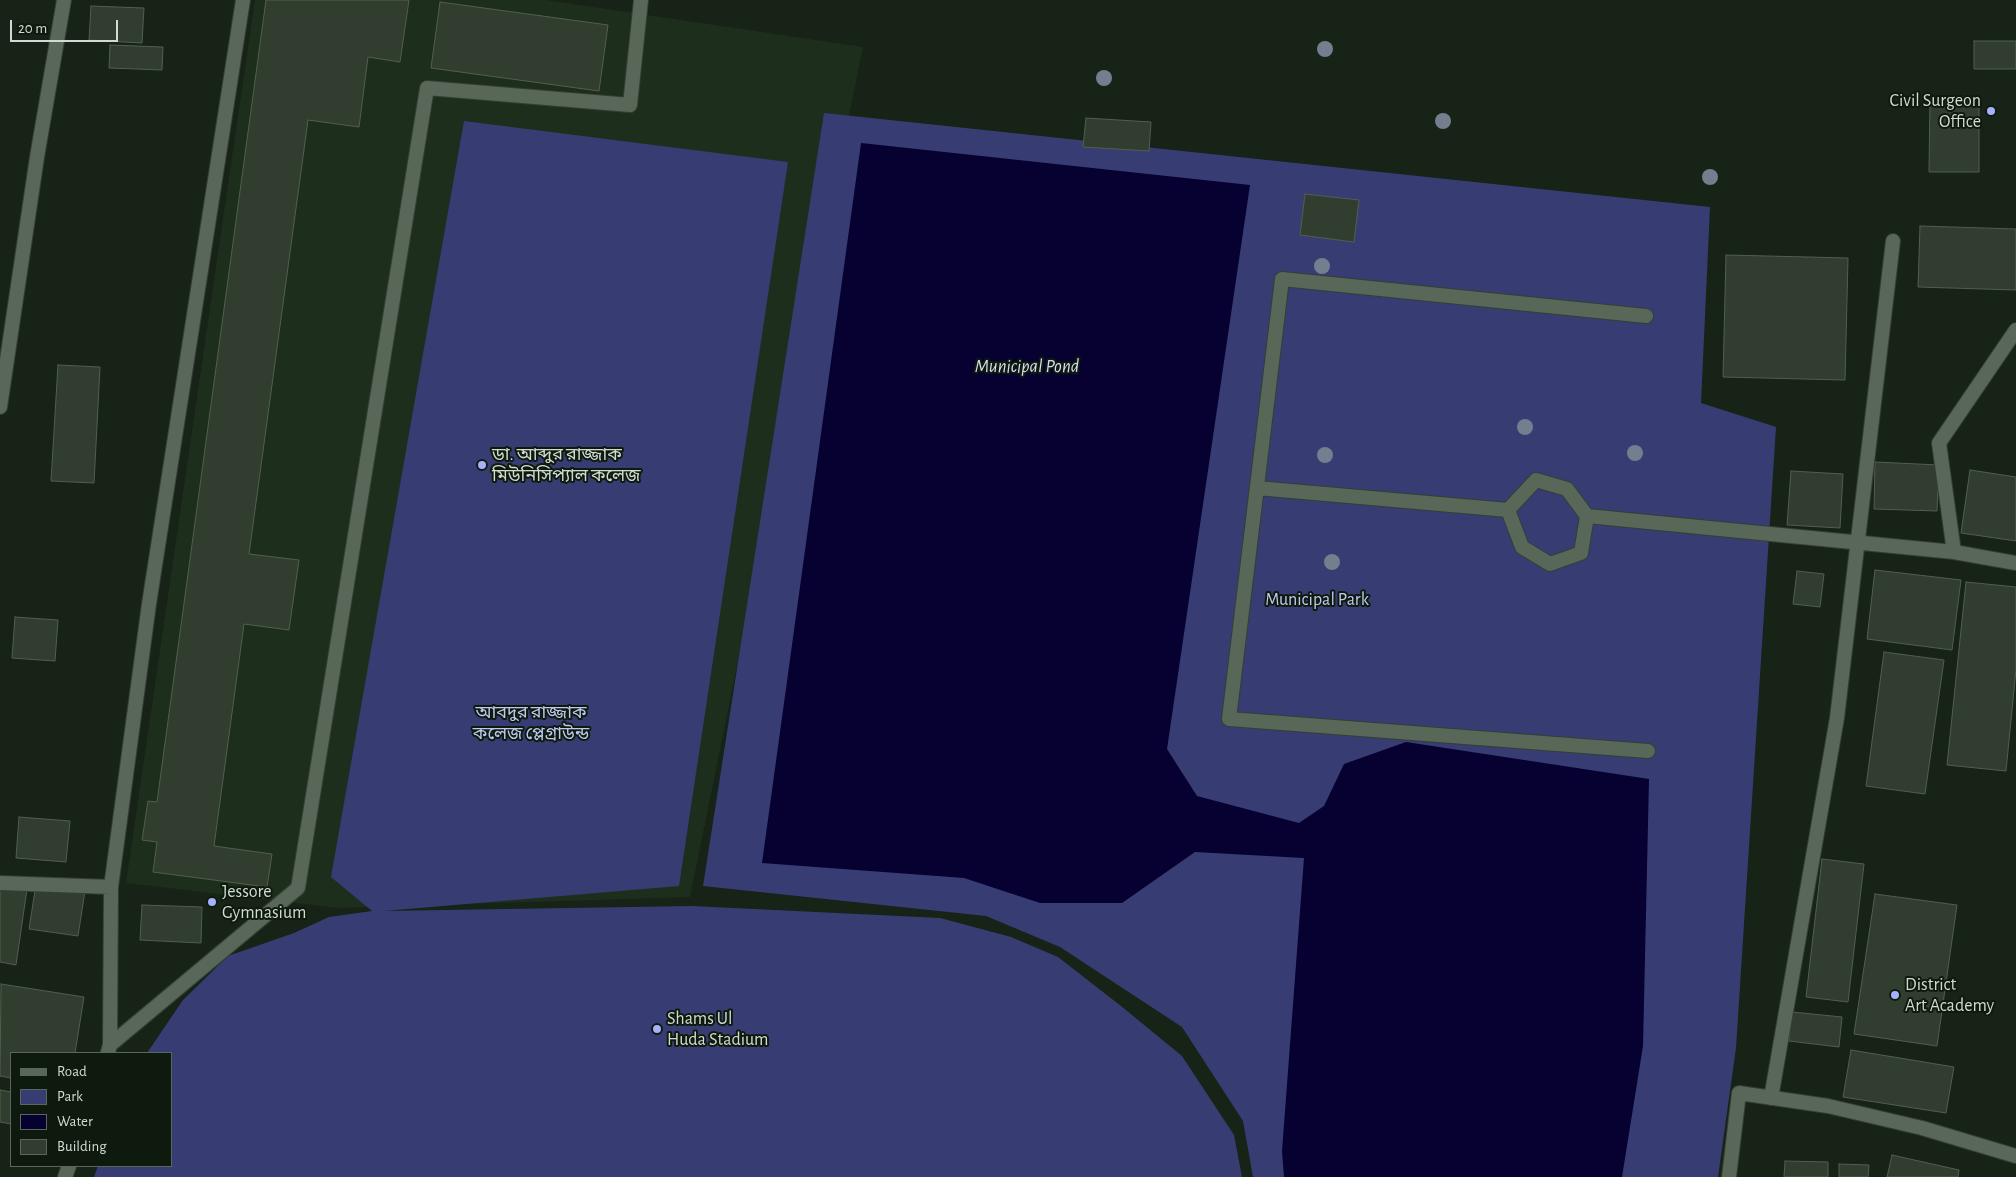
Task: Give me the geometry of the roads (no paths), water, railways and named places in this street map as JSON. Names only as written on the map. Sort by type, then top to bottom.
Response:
[{"type":"street","points":[[0,407],[37,158],[64,0]]},
{"type":"street","points":[[109,1049],[111,887],[149,604],[243,0]]},
{"type":"street","points":[[109,1049],[298,888],[427,88],[630,105],[642,0]]},
{"type":"street","points":[[1771,1098],[1837,718],[1893,241]]},
{"type":"street","points":[[1646,316],[1282,279],[1229,719],[1648,751]]},
{"type":"street","points":[[1954,552],[1938,443],[2016,330]]},
{"type":"street","points":[[1536,480],[1567,488],[1587,516],[1581,553],[1550,564],[1522,547],[1508,510],[1536,480]]},
{"type":"street","points":[[1257,488],[1508,510]]},
{"type":"street","points":[[1587,516],[1954,552],[2016,564]]},
{"type":"street","points":[[0,883],[111,887]]},
{"type":"street","points":[[1729,1177],[1739,1093],[1828,1106],[1922,1128],[2016,1156]]},
{"type":"water","name":"Municipal Pond","points":[[861,143],[1250,185],[1167,749],[1197,796],[1299,823],[1324,806],[1344,764],[1406,742],[1649,779],[1643,1046],[1622,1177],[1284,1177],[1282,1151],[1304,858],[1195,852],[1122,903],[1040,903],[964,878],[762,863]]},
{"type":"place","name":"Civil Surgeon Office","points":[[1991,111]]},
{"type":"place","name":"ডা. আব্দুর রাজ্জাক মিউনিসিপ্যাল কলেজ","points":[[482,465]]},
{"type":"place","name":"Jessore Gymnasium","points":[[212,902]]},
{"type":"place","name":"District Art Academy","points":[[1895,995]]},
{"type":"place","name":"Shams Ul Huda Stadium","points":[[657,1029]]},
{"type":"park label","name":"Municipal Park","points":[[1317,600]]},
{"type":"park label","name":"আবদুর রাজ্জাক কলেজ প্লেগ্রাউন্ড","points":[[531,723]]}]
